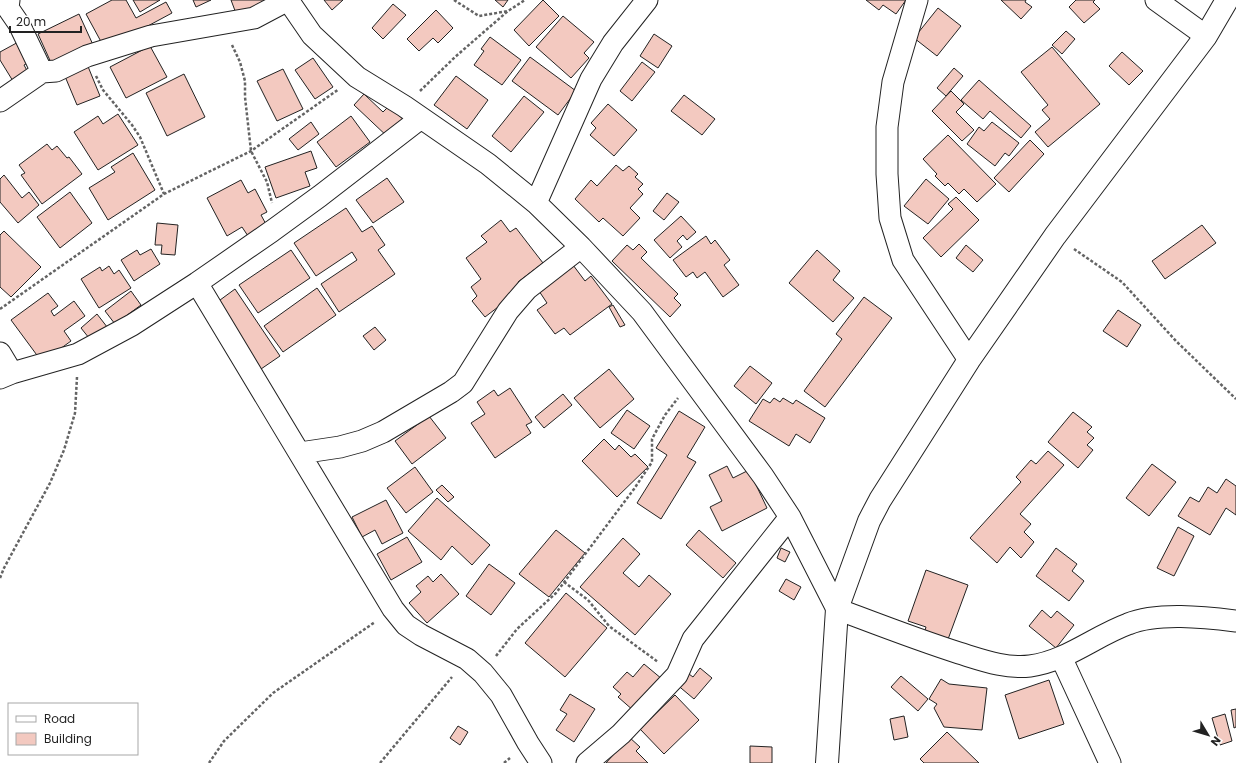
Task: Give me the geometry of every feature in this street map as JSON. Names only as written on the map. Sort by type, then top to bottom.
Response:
[{"type":"main road","points":[[827,763],[837,609],[869,521],[880,500],[969,360],[1055,236],[1206,36],[1227,0]]},
{"type":"street","points":[[9,0],[8,8],[19,24],[42,72]]},
{"type":"street","points":[[0,101],[42,72],[56,71],[87,56],[151,36],[254,18],[288,0],[312,35],[357,77],[412,112],[488,164],[536,203],[581,247],[642,312],[763,476],[790,518],[837,609],[930,644],[1005,666],[1030,666],[1061,657],[1127,624],[1142,620],[1160,617],[1210,618],[1236,621]]},
{"type":"street","points":[[536,203],[591,79],[613,43],[647,0]]},
{"type":"street","points":[[917,0],[893,82],[888,119],[887,174],[890,218],[903,260],[969,360]]},
{"type":"street","points":[[1156,0],[1206,36]]},
{"type":"street","points":[[0,353],[6,376],[78,354],[132,325],[197,283],[320,196],[412,112]]},
{"type":"street","points":[[300,453],[340,447],[362,441],[383,432],[452,392],[463,383],[508,311],[527,289],[581,247]]},
{"type":"street","points":[[197,283],[393,609],[406,625],[421,635],[467,660],[483,673],[501,695],[541,763]]},
{"type":"street","points":[[587,763],[621,734],[677,675],[693,638],[790,518]]},
{"type":"street","points":[[1061,657],[1110,763]]},
{"type":"path","points":[[454,0],[479,16],[508,11]]},
{"type":"path","points":[[412,112],[455,57],[508,11],[526,0]]},
{"type":"path","points":[[222,23],[240,62],[245,81],[250,151],[267,182],[273,206],[272,231]]},
{"type":"path","points":[[87,56],[87,62],[103,90],[140,137],[164,194]]},
{"type":"path","points":[[0,309],[164,194],[250,151],[357,77]]},
{"type":"path","points":[[1055,236],[1122,282],[1176,341],[1236,399]]},
{"type":"path","points":[[0,578],[50,483],[64,450],[75,414],[78,354]]},
{"type":"path","points":[[483,673],[517,630],[556,593],[634,489],[652,462],[652,439],[665,415],[692,380]]},
{"type":"path","points":[[564,582],[588,600],[609,626],[677,675]]},
{"type":"path","points":[[209,763],[224,741],[273,694],[393,609]]},
{"type":"path","points":[[380,763],[467,660]]},
{"type":"building","points":[[112,0],[126,0],[136,18],[166,2],[172,13],[105,49],[86,14]]},
{"type":"building","points":[[133,0],[160,0],[140,12]]},
{"type":"building","points":[[193,0],[211,0],[196,7]]},
{"type":"building","points":[[231,0],[275,0],[237,16]]},
{"type":"building","points":[[324,0],[343,0],[332,10]]},
{"type":"building","points":[[495,0],[508,0],[503,7]]},
{"type":"building","points":[[543,0],[559,16],[529,46],[514,30]]},
{"type":"building","points":[[866,0],[906,0],[896,14],[883,5],[879,10]]},
{"type":"building","points":[[1001,0],[1026,0],[1025,2],[1032,7],[1021,19]]},
{"type":"building","points":[[1076,0],[1095,0],[1093,2],[1100,9],[1084,23],[1069,7]]},
{"type":"building","points":[[393,4],[406,15],[383,39],[372,28]]},
{"type":"building","points":[[938,8],[961,26],[937,56],[914,38]]},
{"type":"building","points":[[436,10],[453,28],[438,43],[433,38],[419,51],[407,39]]},
{"type":"building","points":[[79,14],[94,47],[53,67],[38,34]]},
{"type":"building","points":[[563,16],[594,42],[584,53],[589,58],[571,78],[536,47]]},
{"type":"building","points":[[1066,31],[1075,39],[1062,54],[1052,45]]},
{"type":"building","points":[[654,34],[672,46],[658,68],[640,56]]},
{"type":"building","points":[[490,37],[521,60],[502,85],[474,65],[484,51],[481,49]]},
{"type":"building","points":[[22,40],[33,60],[24,65],[31,78],[16,86],[0,60],[0,52]]},
{"type":"building","points":[[150,46],[167,77],[126,98],[110,67]]},
{"type":"building","points":[[1052,47],[1100,104],[1048,147],[1035,132],[1050,119],[1042,110],[1048,105],[1021,72]]},
{"type":"building","points":[[1122,52],[1143,71],[1129,85],[1109,66]]},
{"type":"building","points":[[530,57],[576,91],[558,115],[512,81]]},
{"type":"building","points":[[313,58],[333,87],[315,99],[295,70]]},
{"type":"building","points":[[642,62],[655,72],[632,101],[620,91]]},
{"type":"building","points":[[87,64],[100,96],[77,105],[64,74]]},
{"type":"building","points":[[954,68],[963,76],[946,96],[937,88]]},
{"type":"building","points":[[283,69],[303,109],[277,121],[257,81]]},
{"type":"building","points":[[184,74],[205,117],[167,136],[146,93]]},
{"type":"building","points":[[456,76],[488,100],[467,129],[434,105]]},
{"type":"building","points":[[979,80],[1031,126],[1021,138],[990,111],[983,119],[961,100]]},
{"type":"building","points":[[951,91],[964,104],[956,112],[974,130],[962,141],[932,111]]},
{"type":"building","points":[[364,94],[383,112],[389,106],[406,122],[390,139],[354,105]]},
{"type":"building","points":[[684,95],[715,119],[702,135],[671,111]]},
{"type":"building","points":[[524,96],[544,112],[511,152],[492,136]]},
{"type":"building","points":[[608,104],[637,130],[614,156],[590,135],[596,128],[591,123]]},
{"type":"building","points":[[118,114],[138,145],[98,170],[74,132],[98,116],[103,124]]},
{"type":"building","points":[[351,116],[370,142],[336,167],[317,142]]},
{"type":"building","points":[[311,122],[319,134],[298,150],[289,139]]},
{"type":"building","points":[[992,122],[1019,143],[1009,156],[1005,153],[995,166],[967,144],[979,127],[984,131]]},
{"type":"building","points":[[948,135],[996,184],[977,202],[964,189],[959,194],[948,183],[945,186],[935,176],[937,174],[923,159]]},
{"type":"building","points":[[1030,140],[1044,154],[1009,192],[994,178]]},
{"type":"building","points":[[47,144],[52,150],[57,146],[67,158],[69,157],[82,174],[42,204],[21,175],[25,173],[19,165]]},
{"type":"building","points":[[311,151],[317,168],[305,172],[310,186],[276,198],[265,167]]},
{"type":"building","points":[[133,153],[155,190],[108,220],[89,188],[115,172],[111,167]]},
{"type":"building","points":[[616,165],[623,171],[629,166],[638,174],[635,177],[643,184],[638,189],[643,194],[630,208],[640,218],[623,236],[603,218],[599,222],[575,199],[591,180],[597,186]]},
{"type":"building","points":[[4,175],[22,198],[29,192],[39,205],[18,223],[0,202],[0,179]]},
{"type":"building","points":[[387,178],[404,202],[373,223],[356,200]]},
{"type":"building","points":[[926,179],[949,199],[928,224],[904,206]]},
{"type":"building","points":[[241,180],[248,193],[255,189],[267,212],[261,215],[267,226],[248,236],[242,227],[227,236],[207,198]]},
{"type":"building","points":[[70,192],[92,223],[60,248],[37,217]]},
{"type":"building","points":[[667,193],[679,202],[664,220],[653,211]]},
{"type":"building","points":[[956,197],[979,220],[941,257],[923,238],[953,209],[948,204]]},
{"type":"building","points":[[346,208],[362,232],[372,226],[385,245],[378,250],[395,274],[339,312],[321,284],[357,260],[352,252],[316,276],[294,243]]},
{"type":"building","points":[[681,216],[696,232],[687,240],[683,235],[677,241],[682,247],[670,258],[654,240]]},
{"type":"building","points":[[501,220],[510,232],[516,228],[543,263],[518,282],[523,288],[485,317],[472,301],[477,296],[471,287],[481,279],[466,258],[487,242],[481,236]]},
{"type":"building","points":[[157,223],[178,225],[175,255],[161,254],[162,245],[155,245]]},
{"type":"building","points":[[1202,225],[1216,243],[1165,279],[1152,261]]},
{"type":"building","points":[[4,231],[41,267],[11,297],[0,287],[0,235]]},
{"type":"building","points":[[706,236],[711,244],[715,240],[730,260],[724,265],[739,285],[723,297],[705,272],[697,278],[693,272],[686,277],[673,260]]},
{"type":"building","points":[[639,244],[647,252],[641,258],[678,294],[674,298],[681,305],[670,317],[612,261],[627,245],[633,250]]},
{"type":"building","points":[[966,245],[983,260],[973,272],[956,258]]},
{"type":"building","points":[[151,249],[160,264],[134,281],[121,260],[137,250],[140,255]]},
{"type":"building","points":[[291,250],[310,278],[258,313],[239,285]]},
{"type":"building","points":[[817,250],[840,271],[833,280],[854,298],[833,322],[789,283]]},
{"type":"building","points":[[573,265],[585,281],[591,276],[612,304],[570,335],[564,328],[555,334],[537,310],[547,303],[539,291]]},
{"type":"building","points":[[109,266],[114,274],[119,270],[131,288],[99,308],[81,279],[100,267],[102,271]]},
{"type":"building","points":[[317,288],[336,315],[283,352],[264,326]]},
{"type":"building","points":[[235,289],[280,356],[261,369],[216,303]]},
{"type":"building","points":[[131,291],[141,305],[115,324],[105,311]]},
{"type":"building","points":[[48,293],[58,306],[51,311],[54,316],[74,301],[85,316],[64,331],[71,341],[42,362],[11,320]]},
{"type":"building","points":[[864,297],[892,318],[825,407],[804,391],[842,339],[836,334]]},
{"type":"building","points":[[613,305],[625,325],[620,327],[609,307]]},
{"type":"building","points":[[1118,310],[1141,325],[1127,347],[1103,331]]},
{"type":"building","points":[[97,314],[111,332],[89,338],[81,328]]},
{"type":"building","points":[[375,327],[386,340],[374,350],[363,336]]},
{"type":"building","points":[[750,366],[772,383],[756,404],[734,386]]},
{"type":"building","points":[[609,369],[634,399],[600,428],[574,398]]},
{"type":"building","points":[[510,388],[532,422],[526,425],[531,433],[495,458],[471,423],[485,414],[477,402],[494,390],[498,396]]},
{"type":"building","points":[[563,394],[572,405],[544,428],[535,417]]},
{"type":"building","points":[[774,398],[780,402],[783,398],[793,404],[796,400],[825,418],[810,443],[796,434],[789,446],[749,421],[763,399],[770,403]]},
{"type":"building","points":[[627,410],[650,426],[634,449],[611,433]]},
{"type":"building","points":[[679,411],[705,427],[687,457],[696,462],[661,519],[637,503],[667,455],[656,448]]},
{"type":"building","points":[[1073,412],[1092,427],[1087,432],[1094,438],[1087,445],[1093,450],[1078,468],[1048,442]]},
{"type":"building","points":[[429,416],[446,438],[412,464],[395,441]]},
{"type":"building","points":[[604,439],[615,450],[619,445],[631,457],[635,454],[648,467],[617,497],[582,461]]},
{"type":"building","points":[[1048,451],[1064,465],[1020,514],[1031,524],[1024,532],[1034,542],[1021,558],[1010,547],[997,563],[970,538],[1021,482],[1016,477],[1031,460],[1036,464]]},
{"type":"building","points":[[1152,464],[1176,482],[1149,516],[1126,498]]},
{"type":"building","points":[[727,466],[733,478],[749,470],[767,508],[722,531],[710,507],[722,501],[709,475]]},
{"type":"building","points":[[415,467],[433,492],[406,513],[387,488]]},
{"type":"building","points":[[1226,479],[1236,486],[1236,515],[1226,508],[1210,535],[1178,516],[1190,497],[1199,502],[1208,487],[1217,493]]},
{"type":"building","points":[[442,485],[454,497],[448,502],[436,490]]},
{"type":"building","points":[[437,498],[490,545],[472,565],[452,546],[441,560],[408,531]]},
{"type":"building","points":[[386,500],[403,533],[382,544],[375,530],[362,537],[352,517]]},
{"type":"building","points":[[1178,527],[1194,536],[1174,576],[1157,568]]},
{"type":"building","points":[[556,530],[585,553],[549,597],[519,574]]},
{"type":"building","points":[[699,530],[736,563],[723,578],[686,545]]},
{"type":"building","points":[[407,537],[422,562],[391,580],[377,554]]},
{"type":"building","points":[[623,538],[640,554],[623,573],[639,587],[649,575],[671,594],[635,635],[580,587]]},
{"type":"building","points":[[781,548],[790,552],[785,562],[777,558]]},
{"type":"building","points":[[1056,548],[1077,564],[1072,571],[1084,581],[1069,601],[1036,576]]},
{"type":"building","points":[[489,564],[515,583],[491,615],[466,596]]},
{"type":"building","points":[[926,570],[968,585],[947,642],[924,634],[926,627],[908,621]]},
{"type":"building","points":[[441,574],[459,594],[427,623],[409,603],[421,592],[416,586],[428,576],[433,582]]},
{"type":"building","points":[[786,579],[801,587],[794,600],[779,591]]},
{"type":"building","points":[[566,593],[607,628],[565,677],[525,643]]},
{"type":"building","points":[[1042,610],[1051,618],[1057,611],[1074,625],[1056,648],[1029,626]]},
{"type":"building","points":[[644,664],[662,679],[634,711],[618,697],[621,694],[613,687],[627,672],[633,677]]},
{"type":"building","points":[[700,668],[712,678],[694,699],[675,683],[685,671],[693,677]]},
{"type":"building","points":[[901,676],[928,699],[918,711],[891,687]]},
{"type":"building","points":[[941,679],[949,684],[987,688],[982,730],[944,727],[934,708],[937,704],[929,699]]},
{"type":"building","points":[[1049,680],[1064,724],[1019,739],[1005,695]]},
{"type":"building","points":[[570,694],[595,709],[574,742],[556,730],[567,714],[560,710]]},
{"type":"building","points":[[675,695],[699,720],[664,754],[640,729]]},
{"type":"building","points":[[1236,709],[1236,727],[1234,728],[1231,710]]},
{"type":"building","points":[[1225,714],[1232,741],[1220,745],[1212,718]]},
{"type":"building","points":[[904,716],[908,737],[894,740],[890,719]]},
{"type":"building","points":[[458,726],[468,732],[460,745],[450,738]]},
{"type":"building","points":[[947,732],[979,763],[924,763],[920,759]]},
{"type":"building","points":[[629,737],[640,747],[636,751],[648,763],[606,763]]},
{"type":"building","points":[[750,746],[772,747],[772,763],[750,763]]}]
